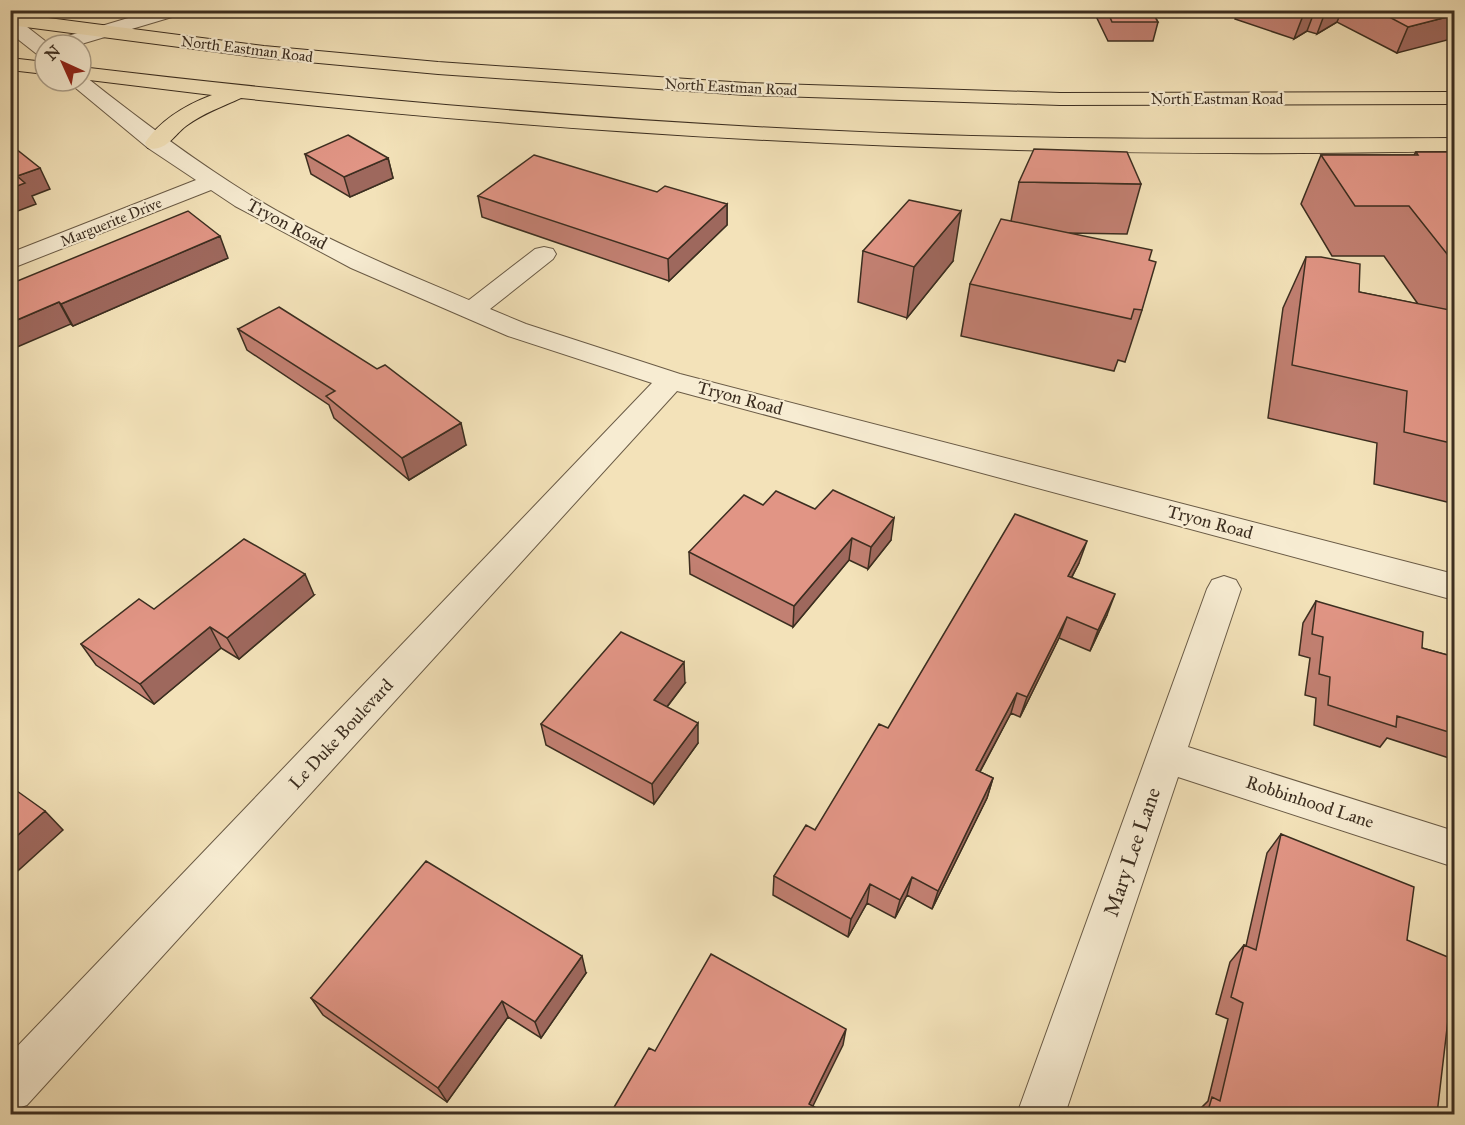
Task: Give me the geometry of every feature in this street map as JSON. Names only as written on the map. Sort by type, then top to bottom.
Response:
[{"type":"main road","name":"North Eastman Road","points":[[10,21],[264,52],[438,68],[647,104],[788,135],[1087,122],[1455,98]]},
{"type":"main road","points":[[10,64],[33,57]]},
{"type":"main road","name":"North Eastman Road","points":[[93,75],[236,93],[647,104],[746,89],[1087,122],[1455,145]]},
{"type":"main road","points":[[156,143],[181,117],[236,93]]},
{"type":"street","points":[[93,36],[176,10]]},
{"type":"street","points":[[10,21],[33,41]]},
{"type":"street","points":[[10,59],[33,55]]},
{"type":"street","name":"Tryon Road","points":[[93,92],[156,143],[211,182],[276,220],[360,262],[471,311],[560,345],[671,380],[1455,587]]},
{"type":"street","name":"Marguerite Drive","points":[[10,262],[211,182]]},
{"type":"street","points":[[471,311],[544,254]]},
{"type":"street","name":"Le Duke Boulevard","points":[[10,1088],[671,380]]},
{"type":"street","name":"Mary Lee Lane","points":[[1041,1114],[1224,589]]},
{"type":"street","name":"Robbinhood Lane","points":[[1165,756],[1455,849]]},
{"type":"building","points":[[1107,10],[1151,10],[1158,22],[1112,22]]},
{"type":"building","points":[[1376,10],[1455,10],[1455,15],[1408,27]]},
{"type":"building","points":[[348,135],[388,158],[344,177],[305,154]]},
{"type":"building","points":[[10,145],[40,168],[17,176],[25,183],[10,189]]},
{"type":"building","points":[[1034,149],[1127,152],[1141,184],[1019,182]]},
{"type":"building","points":[[1416,152],[1455,152],[1455,264],[1409,206],[1355,206],[1321,155],[1418,155]]},
{"type":"building","points":[[534,155],[657,192],[665,186],[727,204],[668,259],[478,196]]},
{"type":"building","points":[[909,200],[961,211],[914,267],[863,251]]},
{"type":"building","points":[[188,211],[220,236],[61,304],[59,302],[10,323],[10,284]]},
{"type":"building","points":[[1001,219],[1152,250],[1149,260],[1156,262],[1142,310],[1134,309],[1131,319],[970,284]]},
{"type":"building","points":[[1306,257],[1321,257],[1360,264],[1359,292],[1455,311],[1455,444],[1404,432],[1407,391],[1292,365]]},
{"type":"building","points":[[279,307],[377,369],[385,365],[461,423],[402,458],[326,396],[335,391],[238,329]]},
{"type":"building","points":[[833,490],[894,518],[871,547],[852,538],[794,606],[689,552],[744,495],[763,505],[776,491],[815,509]]},
{"type":"building","points":[[1015,514],[1087,541],[1068,576],[1115,594],[1098,630],[1067,617],[1027,697],[1017,693],[976,770],[993,778],[938,891],[912,877],[900,900],[870,884],[851,919],[774,876],[806,825],[815,830],[879,724],[888,728]]},
{"type":"building","points":[[244,539],[305,574],[227,638],[210,627],[140,684],[81,644],[139,599],[154,609]]},
{"type":"building","points":[[1316,601],[1423,632],[1422,648],[1455,657],[1455,734],[1397,716],[1396,727],[1328,705],[1330,677],[1319,674],[1323,637],[1312,634]]},
{"type":"building","points":[[621,632],[684,662],[654,700],[698,723],[652,784],[541,724]]},
{"type":"building","points":[[10,786],[45,811],[10,842]]},
{"type":"building","points":[[1281,834],[1414,887],[1407,940],[1455,960],[1437,1114],[1207,1114],[1212,1097],[1220,1101],[1243,1003],[1231,997],[1244,945],[1256,950]]},
{"type":"building","points":[[426,861],[582,956],[535,1022],[502,1001],[438,1088],[311,998]]},
{"type":"building","points":[[711,954],[846,1029],[809,1104],[827,1114],[610,1114],[649,1048],[655,1051]]}]
